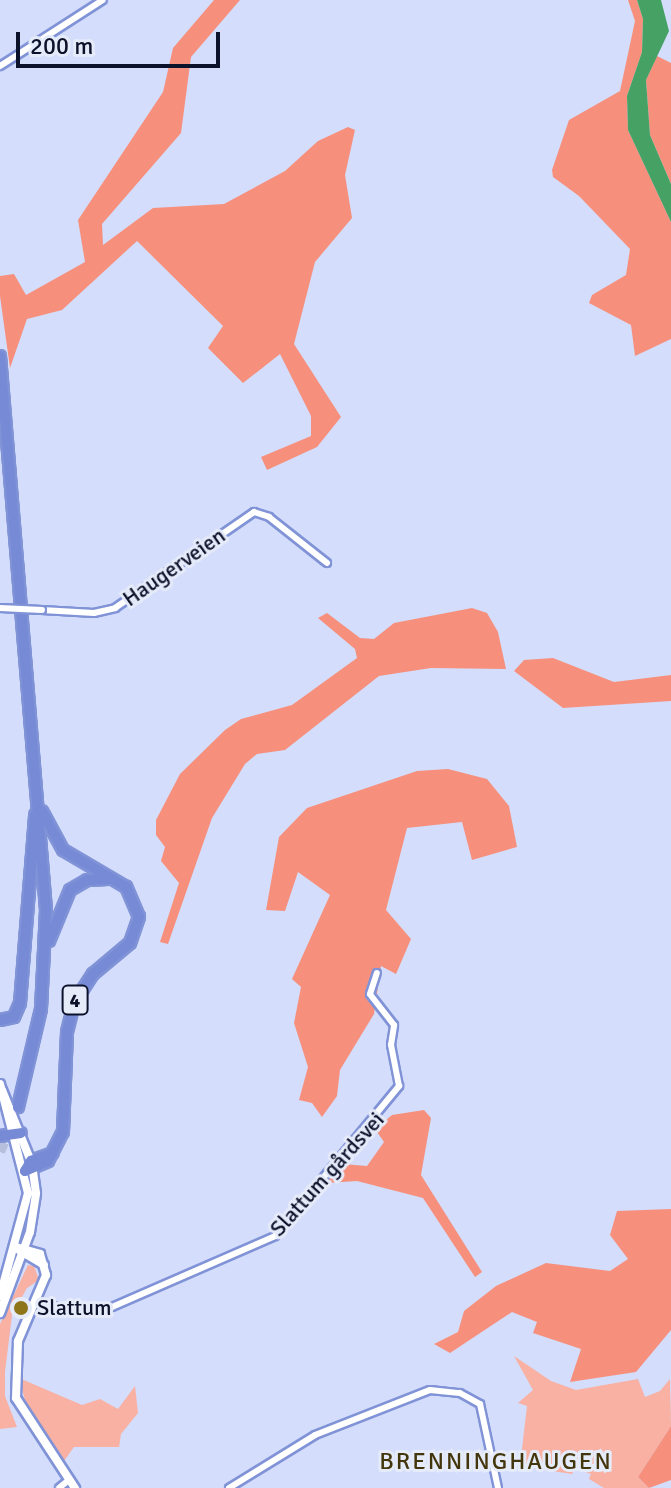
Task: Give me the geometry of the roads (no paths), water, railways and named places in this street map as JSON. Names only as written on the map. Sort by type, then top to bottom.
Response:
[{"type":"highway","name":"4","points":[[0,356],[18,596]]},
{"type":"highway","name":"4","points":[[0,424],[38,802],[46,946],[40,1022],[18,1107]]},
{"type":"highway","name":"4","points":[[30,1167],[53,1153],[67,1113],[67,1038],[74,1003],[93,974],[132,941],[138,926],[134,898],[114,879],[67,854],[38,802]]},
{"type":"highway","name":"4","points":[[0,1020],[14,1017],[19,1008],[38,802]]},
{"type":"highway","name":"4","points":[[46,946],[70,890],[91,879],[114,879]]},
{"type":"highway","points":[[0,1136],[16,1132]]},
{"type":"main road","points":[[0,1313],[21,1249],[30,1167],[1,1087]]},
{"type":"main road","points":[[21,1249],[44,1265],[45,1281],[17,1345],[15,1392],[28,1423],[75,1488]]},
{"type":"main road","points":[[0,1296],[21,1249]]},
{"type":"street","points":[[0,66],[103,0]]},
{"type":"street","name":"Haugerveien","points":[[0,608],[94,613],[115,608],[254,512],[269,517],[327,563]]},
{"type":"street","name":"Slattum gårdsvei","points":[[36,1301],[72,1311],[112,1307],[275,1236],[399,1086],[391,1045],[394,1025],[370,994],[377,973]]},
{"type":"street","points":[[229,1488],[315,1435],[411,1393],[438,1390],[460,1393],[480,1404],[498,1488]]},
{"type":"street","points":[[59,1488],[69,1480]]},
{"type":"tunnel","points":[[0,1152],[10,1129]]},
{"type":"place","name":"Slattum","points":[[21,1308]]},
{"type":"district","name":"BRENNINGHAUGEN","points":[[496,1462]]}]
